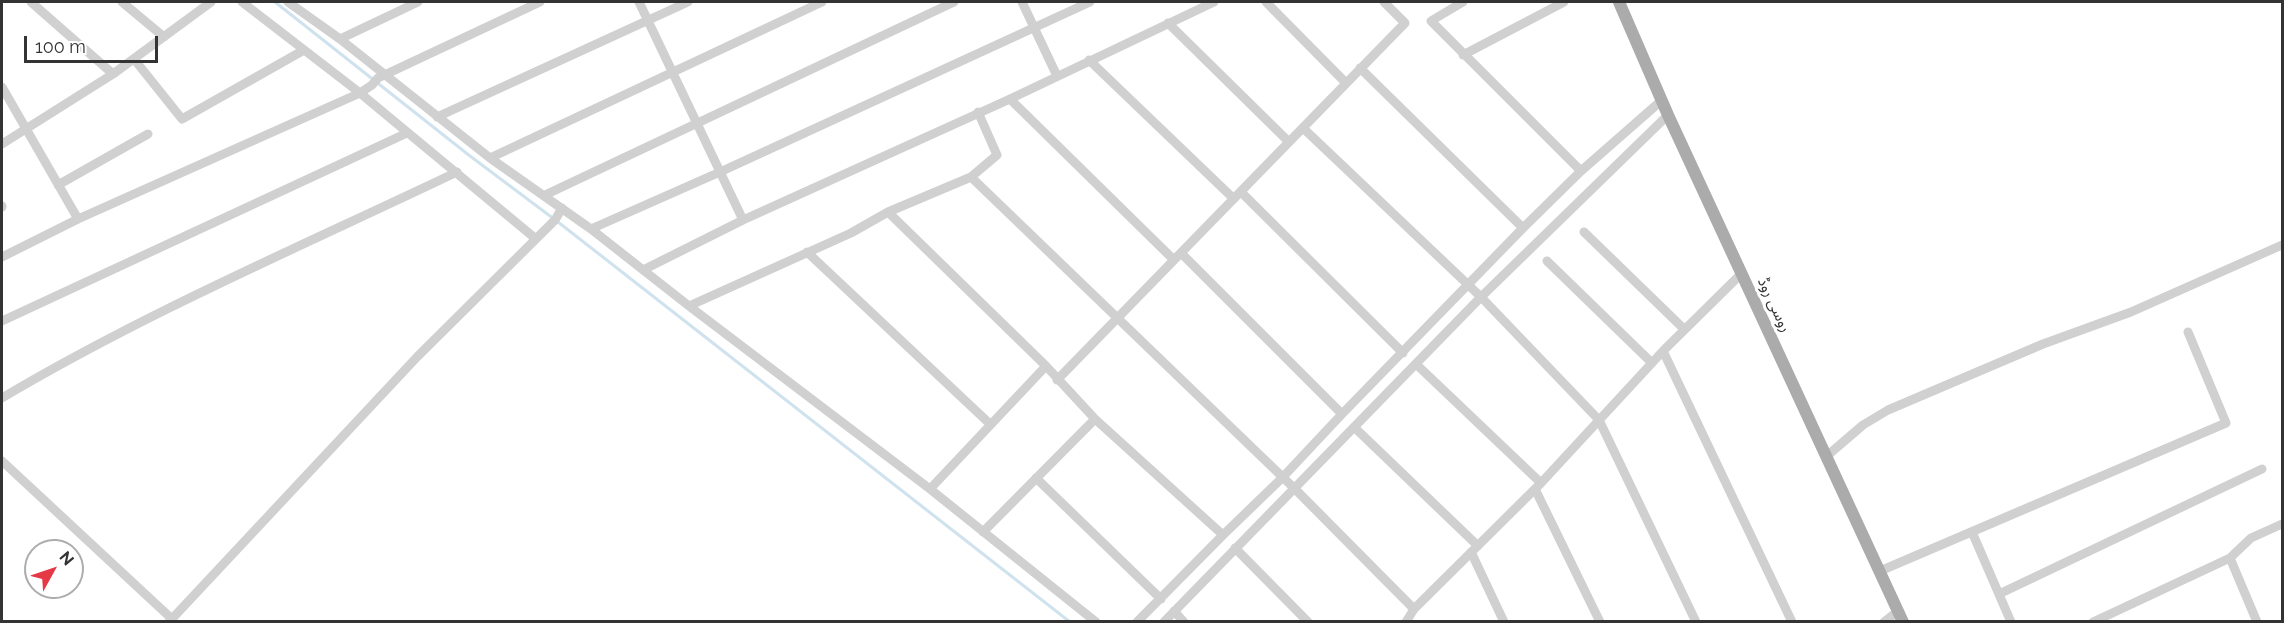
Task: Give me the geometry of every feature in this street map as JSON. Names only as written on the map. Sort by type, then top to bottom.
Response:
[{"type":"main road","name":"روسی روڈ","points":[[1619,2],[1668,115],[1901,616]]},
{"type":"street","points":[[32,2],[113,74]]},
{"type":"street","points":[[122,2],[164,37]]},
{"type":"street","points":[[2,144],[113,74],[211,2]]},
{"type":"street","points":[[242,2],[539,236]]},
{"type":"street","points":[[288,2],[340,39],[379,79],[437,117],[490,158],[545,195],[561,212],[591,229],[930,489],[1096,621]]},
{"type":"street","points":[[340,39],[418,2]]},
{"type":"street","points":[[2,257],[78,219],[360,93],[379,79],[540,2]]},
{"type":"street","points":[[639,2],[743,220]]},
{"type":"street","points":[[437,117],[688,2]]},
{"type":"street","points":[[490,158],[822,2]]},
{"type":"street","points":[[545,195],[954,2]]},
{"type":"street","points":[[1022,2],[1057,76]]},
{"type":"street","points":[[591,229],[1090,2]]},
{"type":"street","points":[[643,270],[743,220],[1010,99],[1214,2]]},
{"type":"street","points":[[1266,2],[1346,83]]},
{"type":"street","points":[[1057,380],[1406,23],[1384,2]]},
{"type":"street","points":[[1463,2],[1431,21],[1581,171]]},
{"type":"street","points":[[1463,55],[1564,2]]},
{"type":"street","points":[[1168,23],[1289,141]]},
{"type":"street","points":[[134,59],[182,119],[304,50]]},
{"type":"street","points":[[1089,60],[1234,199]]},
{"type":"street","points":[[1360,68],[1523,228]]},
{"type":"street","points":[[2,87],[78,219]]},
{"type":"street","points":[[1010,99],[1341,414]]},
{"type":"street","points":[[1137,621],[1282,478],[1341,414],[1523,228],[1581,171],[1662,100]]},
{"type":"street","points":[[689,306],[851,233],[888,212],[971,177],[997,155],[978,112]]},
{"type":"street","points":[[1164,621],[1481,297],[1668,115]]},
{"type":"street","points":[[1303,128],[1481,297],[1599,420],[1696,621]]},
{"type":"street","points":[[2,321],[407,133]]},
{"type":"street","points":[[58,185],[148,134]]},
{"type":"street","points":[[2,398],[39,375],[184,301],[456,172]]},
{"type":"street","points":[[971,177],[1295,489],[1414,609]]},
{"type":"street","points":[[1241,192],[1403,353]]},
{"type":"street","points":[[2,461],[170,620],[417,357],[561,212]]},
{"type":"street","points":[[888,212],[1046,366],[1095,419],[1222,535]]},
{"type":"street","points":[[1584,232],[1684,329]]},
{"type":"street","points":[[1827,455],[1863,425],[1888,410],[2043,344],[2131,312],[2283,245]]},
{"type":"street","points":[[807,252],[990,424]]},
{"type":"street","points":[[1547,261],[1652,363]]},
{"type":"street","points":[[1407,621],[1414,609],[1538,486],[1684,329],[1743,273]]},
{"type":"street","points":[[1880,571],[2226,423],[2188,332]]},
{"type":"street","points":[[1663,351],[1792,621]]},
{"type":"street","points":[[1416,364],[1538,486],[1600,621]]},
{"type":"street","points":[[930,489],[1046,366]]},
{"type":"street","points":[[983,532],[1095,419]]},
{"type":"street","points":[[1354,427],[1475,549],[1504,621]]},
{"type":"street","points":[[1999,594],[2262,469]]},
{"type":"street","points":[[1036,478],[1161,599]]},
{"type":"street","points":[[2093,621],[2230,558],[2251,538],[2283,524]]},
{"type":"street","points":[[1972,532],[2011,621]]},
{"type":"street","points":[[1235,548],[1308,621]]},
{"type":"street","points":[[2230,558],[2255,621]]},
{"type":"street","points":[[1174,611],[1184,621]]},
{"type":"street","points":[[1884,621],[1901,616]]},
{"type":"waterway","points":[[275,2],[1070,622]]}]
